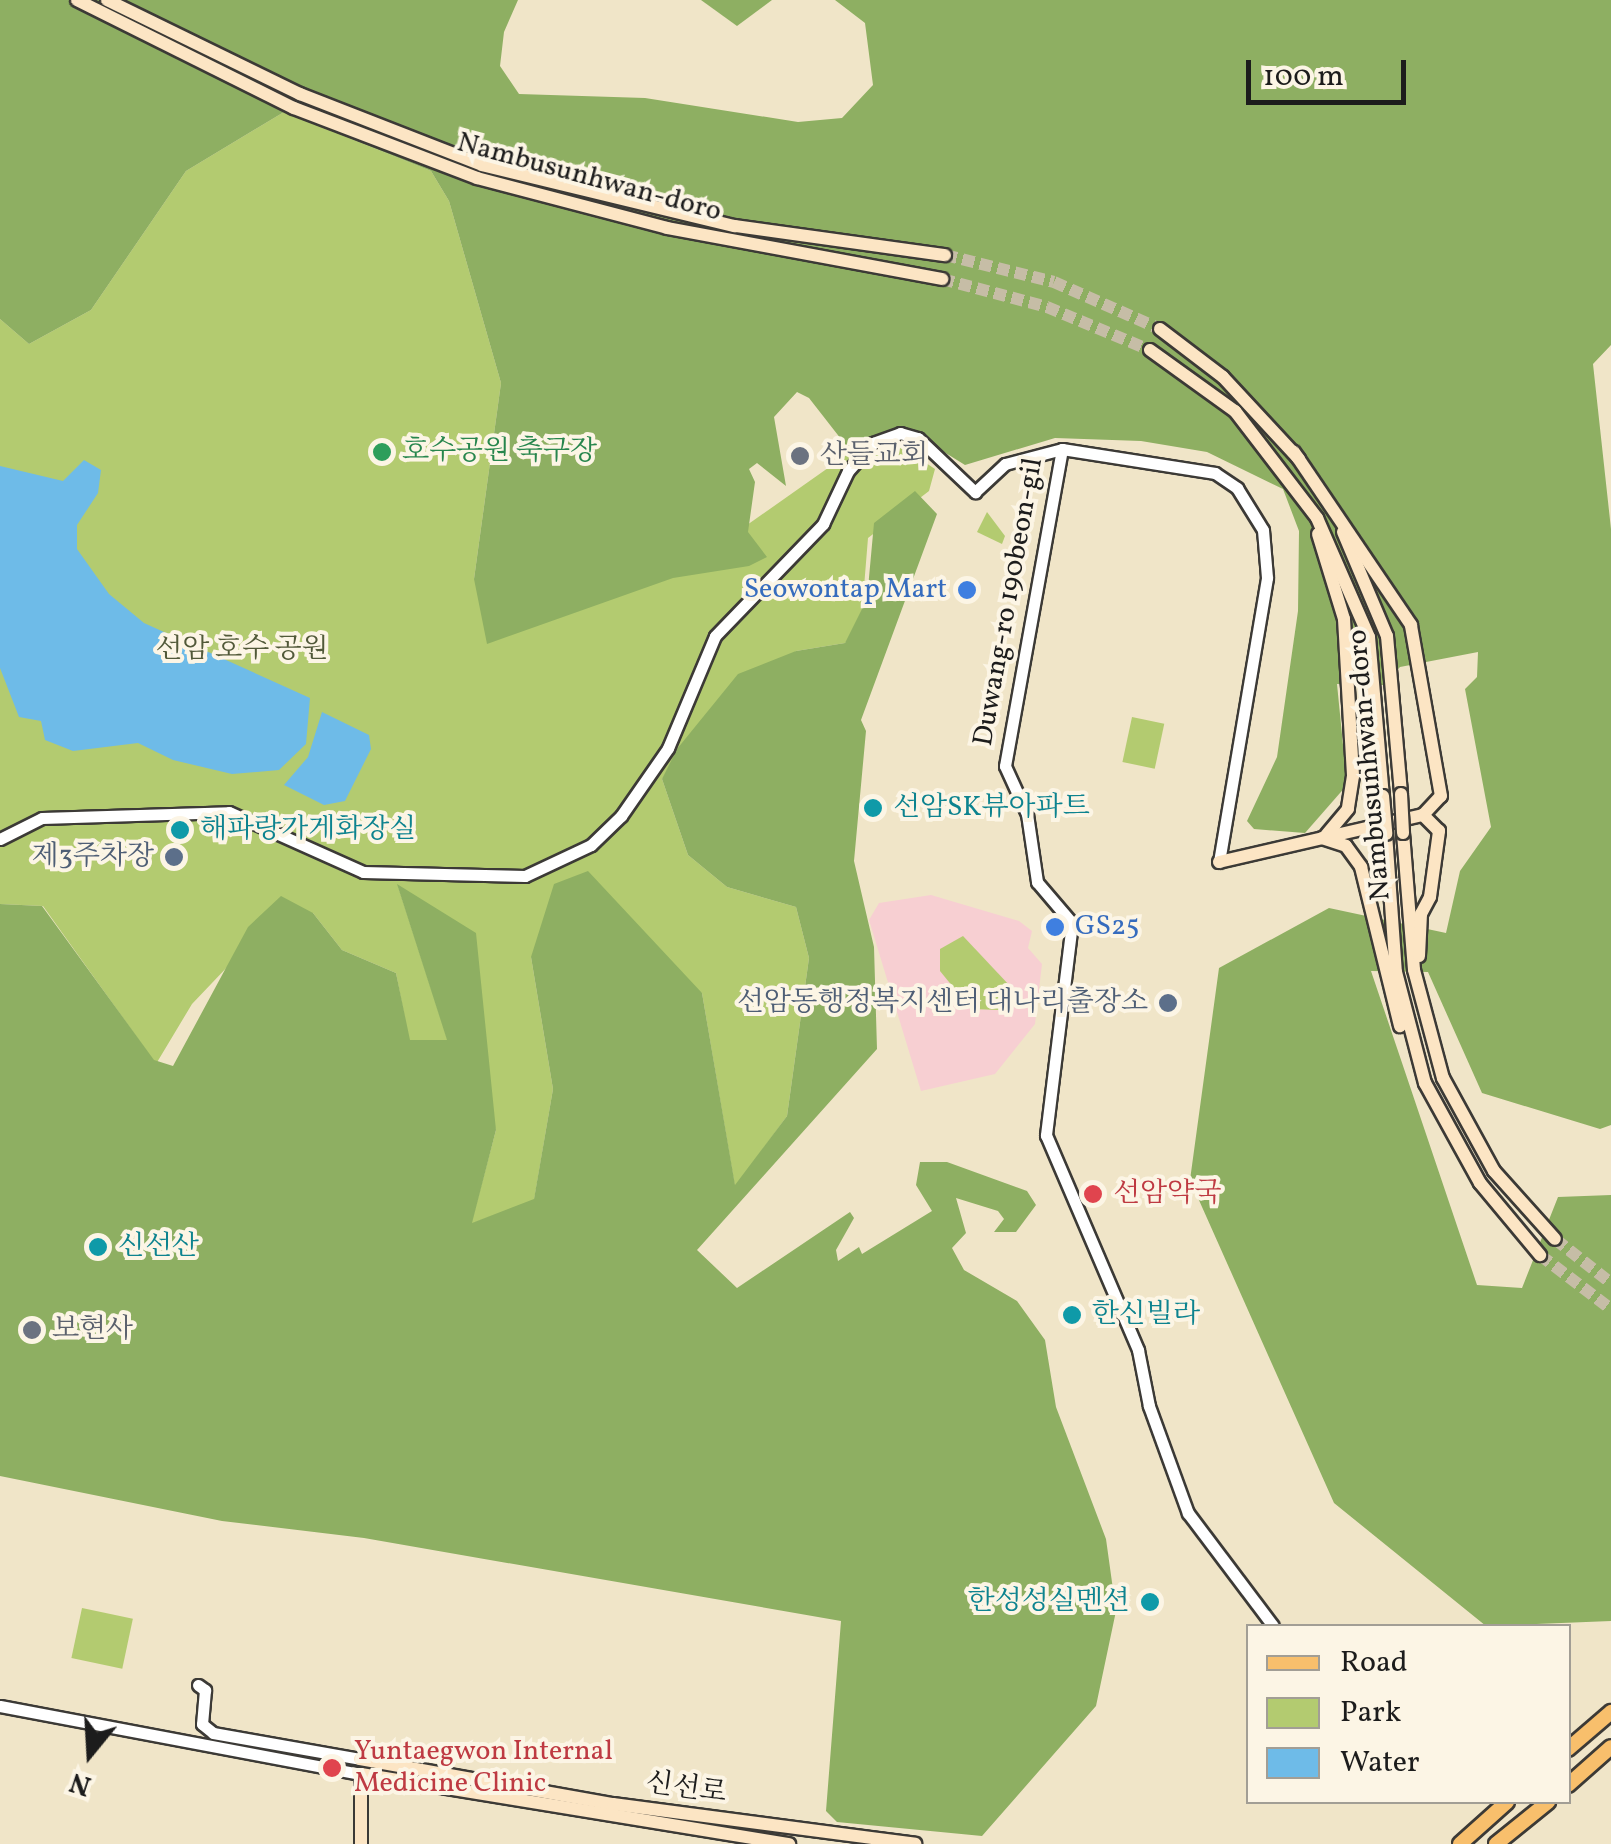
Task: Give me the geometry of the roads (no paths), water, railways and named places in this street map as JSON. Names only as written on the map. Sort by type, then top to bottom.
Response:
[{"type":"main road","name":"Nambusunhwan-doro","points":[[77,0],[294,108],[478,178],[667,228],[942,279]]},
{"type":"main road","name":"Nambusunhwan-doro","points":[[107,0],[284,88],[482,165],[735,226],[946,255]]},
{"type":"main road","name":"Nambusunhwan-doro","points":[[1160,328],[1223,377],[1294,452],[1380,608],[1392,666],[1404,833],[1423,1008],[1443,1078],[1476,1143],[1516,1199],[1555,1239]]},
{"type":"main road","name":"Nambusunhwan-doro","points":[[1150,350],[1234,411],[1298,486],[1361,610],[1375,668],[1399,985],[1440,1114],[1480,1183],[1540,1255]]},
{"type":"main road","points":[[1218,862],[1423,815],[1438,802],[1442,780],[1416,641],[1392,589],[1294,452]]},
{"type":"main road","points":[[1298,486],[1344,619],[1348,674],[1352,795],[1339,824],[1320,838]]},
{"type":"main road","points":[[1423,815],[1438,831],[1430,898],[1420,914],[1423,1008]]},
{"type":"main road","points":[[1320,838],[1346,846],[1361,867],[1396,1015],[1440,1114]]},
{"type":"main road","points":[[1571,1746],[1611,1712]]},
{"type":"main road","points":[[1571,1781],[1611,1748]]},
{"type":"main road","points":[[361,1844],[360,1766],[789,1844]]},
{"type":"main road","name":"신선로","points":[[360,1766],[915,1844]]},
{"type":"main road","points":[[1460,1844],[1502,1804]]},
{"type":"main road","points":[[1496,1844],[1545,1804]]},
{"type":"street","name":"Duwang-ro 190beon-gil","points":[[0,839],[42,818],[125,820],[219,811],[247,818],[323,860],[364,872],[524,876],[590,845],[620,816],[668,748],[715,636],[822,524],[848,471],[873,443],[900,433],[918,438],[975,492],[1005,464],[1062,448],[1005,766],[1027,814],[1037,882],[1072,923],[1046,1136],[1138,1350],[1154,1424],[1188,1513],[1271,1624]]},
{"type":"street","points":[[1062,448],[1215,473],[1237,488],[1263,530],[1267,578],[1218,862]]},
{"type":"street","points":[[198,1685],[205,1690],[202,1724],[218,1734]]},
{"type":"street","points":[[0,1706],[183,1740],[360,1766]]},
{"type":"street","points":[[183,1740],[218,1734]]},
{"type":"street","name":"신선로","points":[[218,1734],[360,1766]]},
{"type":"street","points":[[1506,1804],[1523,1821]]},
{"type":"water","points":[[84,460],[101,470],[98,493],[77,525],[77,549],[109,594],[144,623],[310,698],[306,744],[279,770],[232,774],[173,760],[138,743],[73,751],[45,740],[41,721],[19,717],[0,668],[0,466],[63,481]]},
{"type":"water","points":[[322,712],[369,735],[371,749],[345,801],[324,805],[284,785],[308,757]]},
{"type":"tunnel","points":[[945,255],[1054,282],[1160,329]]},
{"type":"tunnel","points":[[942,279],[1047,307],[1150,350]]},
{"type":"tunnel","points":[[1555,1239],[1611,1283]]},
{"type":"tunnel","points":[[1540,1255],[1611,1309]]},
{"type":"place","name":"호수공원 축구장","points":[[382,452]]},
{"type":"place","name":"산들교회","points":[[800,456]]},
{"type":"place","name":"Seowontap Mart","points":[[967,590]]},
{"type":"place","name":"선암SK뷰아파트","points":[[873,808]]},
{"type":"place","name":"해파랑가게화장실","points":[[180,830]]},
{"type":"place","name":"제3주차장","points":[[174,857]]},
{"type":"place","name":"GS25","points":[[1055,927]]},
{"type":"place","name":"선암동행정복지센터 대나리출장소","points":[[1168,1003]]},
{"type":"place","name":"선암약국","points":[[1093,1194]]},
{"type":"place","name":"신선산","points":[[98,1247]]},
{"type":"place","name":"한신빌라","points":[[1072,1315]]},
{"type":"place","name":"보현사","points":[[32,1330]]},
{"type":"place","name":"한성성실멘션","points":[[1150,1602]]},
{"type":"place","name":"Yuntaegwon Internal Medicine Clinic","points":[[332,1768]]},
{"type":"park label","name":"선암 호수 공원","points":[[242,650]]}]
